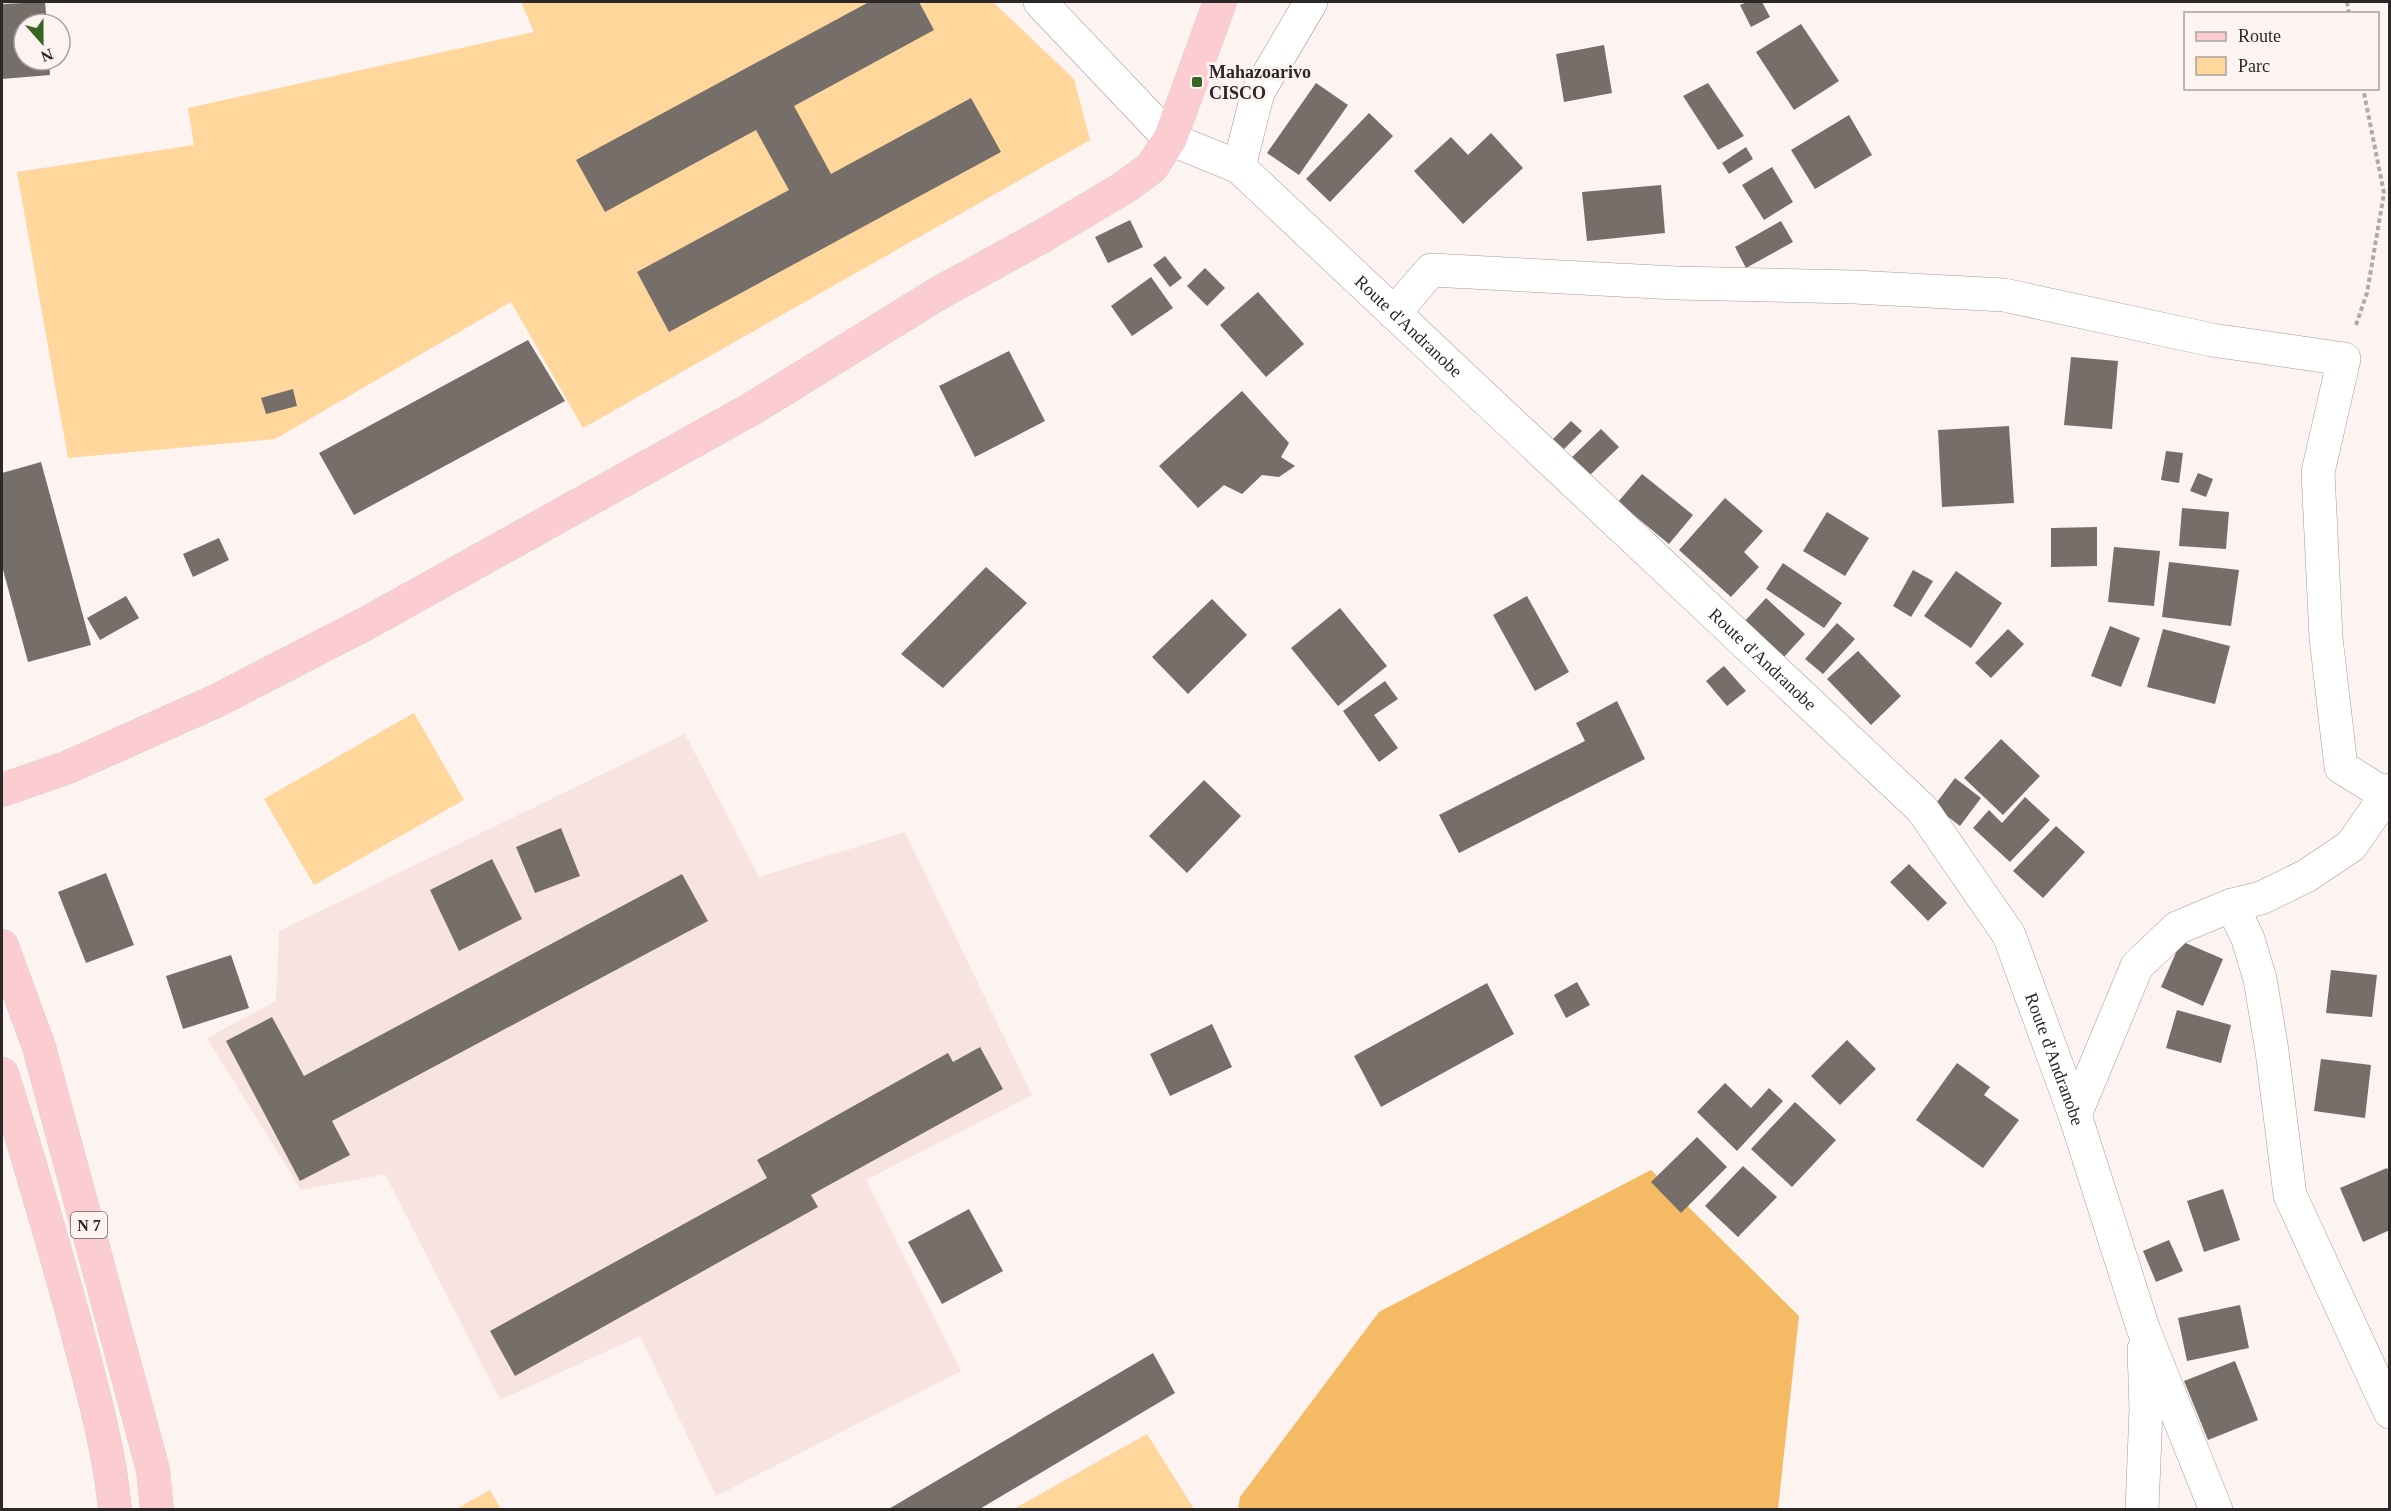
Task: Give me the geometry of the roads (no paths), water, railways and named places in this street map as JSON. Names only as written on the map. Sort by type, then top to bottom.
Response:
[{"type":"main road","points":[[2,790],[66,768],[216,700],[409,600],[753,408],[939,293],[1041,237],[1125,187],[1152,167],[1170,139],[1220,2]]},
{"type":"main road","name":"N 7","points":[[2,946],[39,1047],[80,1193],[153,1470],[157,1509]]},
{"type":"main road","name":"N 7","points":[[2,1074],[38,1186],[101,1422],[112,1479],[115,1509]]},
{"type":"street","name":"Route d'Andranobe","points":[[1040,2],[1170,139],[1239,167],[1922,809],[2009,935],[2075,1116],[2143,1328],[2216,1509]]},
{"type":"street","points":[[1239,167],[1258,92],[1311,2]]},
{"type":"street","points":[[1394,313],[1431,270],[1664,283],[1854,287],[2004,296],[2212,340],[2344,358],[2318,472],[2326,638],[2341,767],[2388,792],[2351,846],[2306,876],[2260,898],[2232,905],[2177,928],[2137,966],[2075,1116]]},
{"type":"street","points":[[2232,905],[2248,939],[2260,979],[2272,1051],[2290,1195],[2390,1412]]},
{"type":"street","points":[[2142,1509],[2145,1409],[2143,1328]]},
{"type":"place","name":"Mahazoarivo CISCO","points":[[1197,82]]}]
